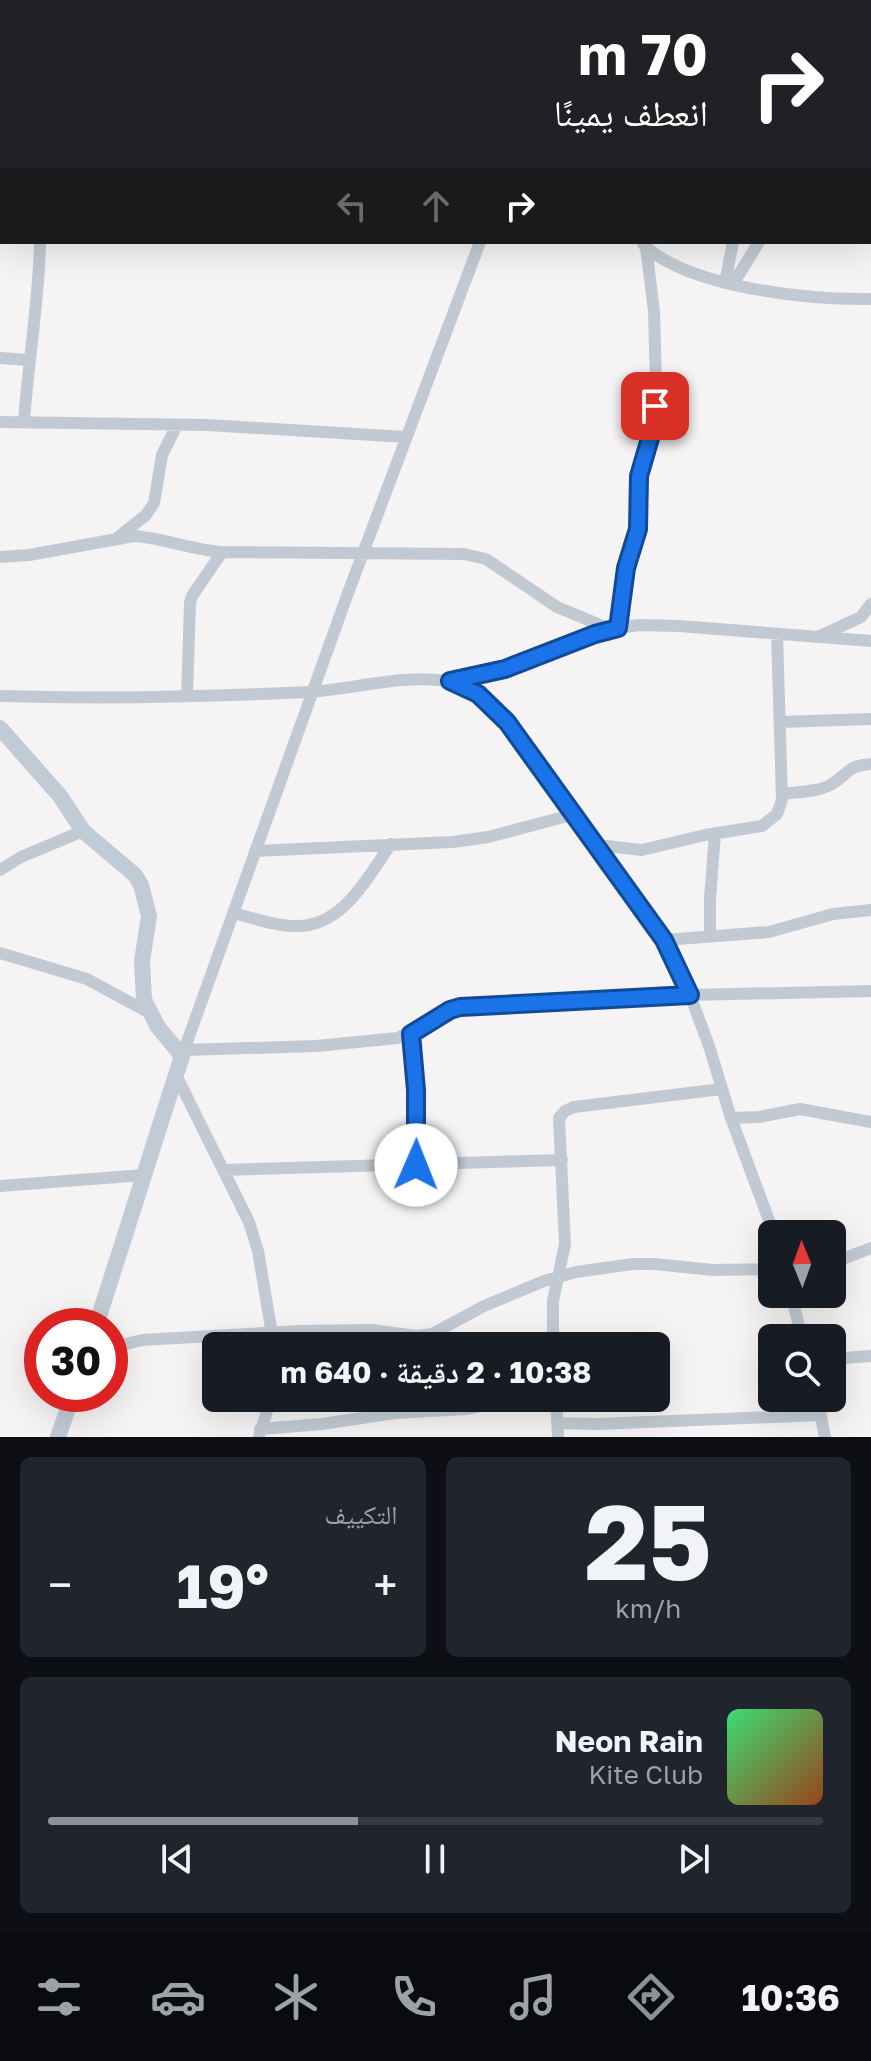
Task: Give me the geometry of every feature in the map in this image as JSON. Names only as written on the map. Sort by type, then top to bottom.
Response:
[{"type":"street","points":[[24,422],[28,360],[39,283],[40,244]]},
{"type":"street","points":[[102,1308],[183,1053],[312,692],[479,244]]},
{"type":"street","points":[[729,284],[733,244]]},
{"type":"street","points":[[729,284],[758,244]]},
{"type":"street","points":[[643,245],[674,267],[729,284],[867,301]]},
{"type":"street","points":[[614,628],[626,568],[638,529],[639,476],[653,428],[654,311],[643,245]]},
{"type":"street","points":[[0,358],[28,360]]},
{"type":"street","points":[[0,422],[177,425],[406,437]]},
{"type":"street","points":[[117,538],[146,515],[154,503],[162,455],[177,425]]},
{"type":"street","points":[[0,557],[29,555],[117,538],[149,537],[197,550],[222,552],[477,556],[557,607],[614,628]]},
{"type":"street","points":[[187,696],[190,603],[222,552]]},
{"type":"street","points":[[817,637],[861,617],[871,604]]},
{"type":"street","points":[[0,696],[106,699],[312,692],[398,681],[450,681],[505,669],[614,628],[679,626],[871,641]]},
{"type":"street","points":[[597,845],[628,851],[642,850],[762,826],[777,814],[782,794],[777,634]]},
{"type":"street","points":[[450,681],[478,694],[507,722],[664,940],[690,995],[769,1220]]},
{"type":"street","points":[[780,722],[871,719]]},
{"type":"street","points":[[0,728],[60,796],[83,831],[135,875],[141,885],[149,916],[142,984],[148,1012]]},
{"type":"street","points":[[782,794],[825,787],[833,784],[847,770],[871,764]]},
{"type":"street","points":[[255,851],[488,837],[575,814]]},
{"type":"street","points":[[0,870],[32,852],[83,831]]},
{"type":"street","points":[[710,936],[715,833]]},
{"type":"street","points":[[233,913],[291,926],[319,924],[335,916],[391,844]]},
{"type":"street","points":[[664,940],[769,932],[833,914],[871,910]]},
{"type":"street","points":[[0,953],[87,979],[148,1012],[183,1053]]},
{"type":"street","points":[[183,1053],[398,1038],[460,1007],[690,995],[871,991]]},
{"type":"street","points":[[411,1034],[416,1090],[416,1165]]},
{"type":"street","points":[[176,1075],[249,1222],[258,1251],[272,1332]]},
{"type":"street","points":[[553,1332],[553,1301],[560,1276],[565,1221],[559,1118],[574,1107],[722,1089]]},
{"type":"street","points":[[731,1118],[759,1117],[800,1109],[871,1122]]},
{"type":"street","points":[[223,1170],[562,1160]]},
{"type":"street","points":[[0,1186],[144,1175]]},
{"type":"street","points":[[846,1258],[871,1248]]},
{"type":"street","points":[[436,1332],[484,1306],[560,1276],[633,1264],[713,1270],[758,1269]]},
{"type":"street","points":[[331,1332],[377,1332]]},
{"type":"street","points":[[128,1344],[142,1340],[202,1340]]},
{"type":"street","points":[[846,1358],[871,1356]]},
{"type":"street","points":[[58,1437],[67,1412]]},
{"type":"street","points":[[267,1412],[260,1433],[413,1412]]},
{"type":"street","points":[[557,1412],[558,1437]]},
{"type":"street","points":[[820,1412],[825,1437]]},
{"type":"street","points":[[557,1423],[821,1415]]},
{"type":"street","points":[[641,1422],[642,1437]]},
{"type":"street","points":[[322,1424],[326,1437]]},
{"type":"route","points":[[416,1165],[417,1116],[411,1034],[460,1007],[690,995],[664,940],[507,722],[478,694],[450,681],[505,669],[618,628],[626,568],[638,529],[639,476],[653,428],[655,406]]}]
